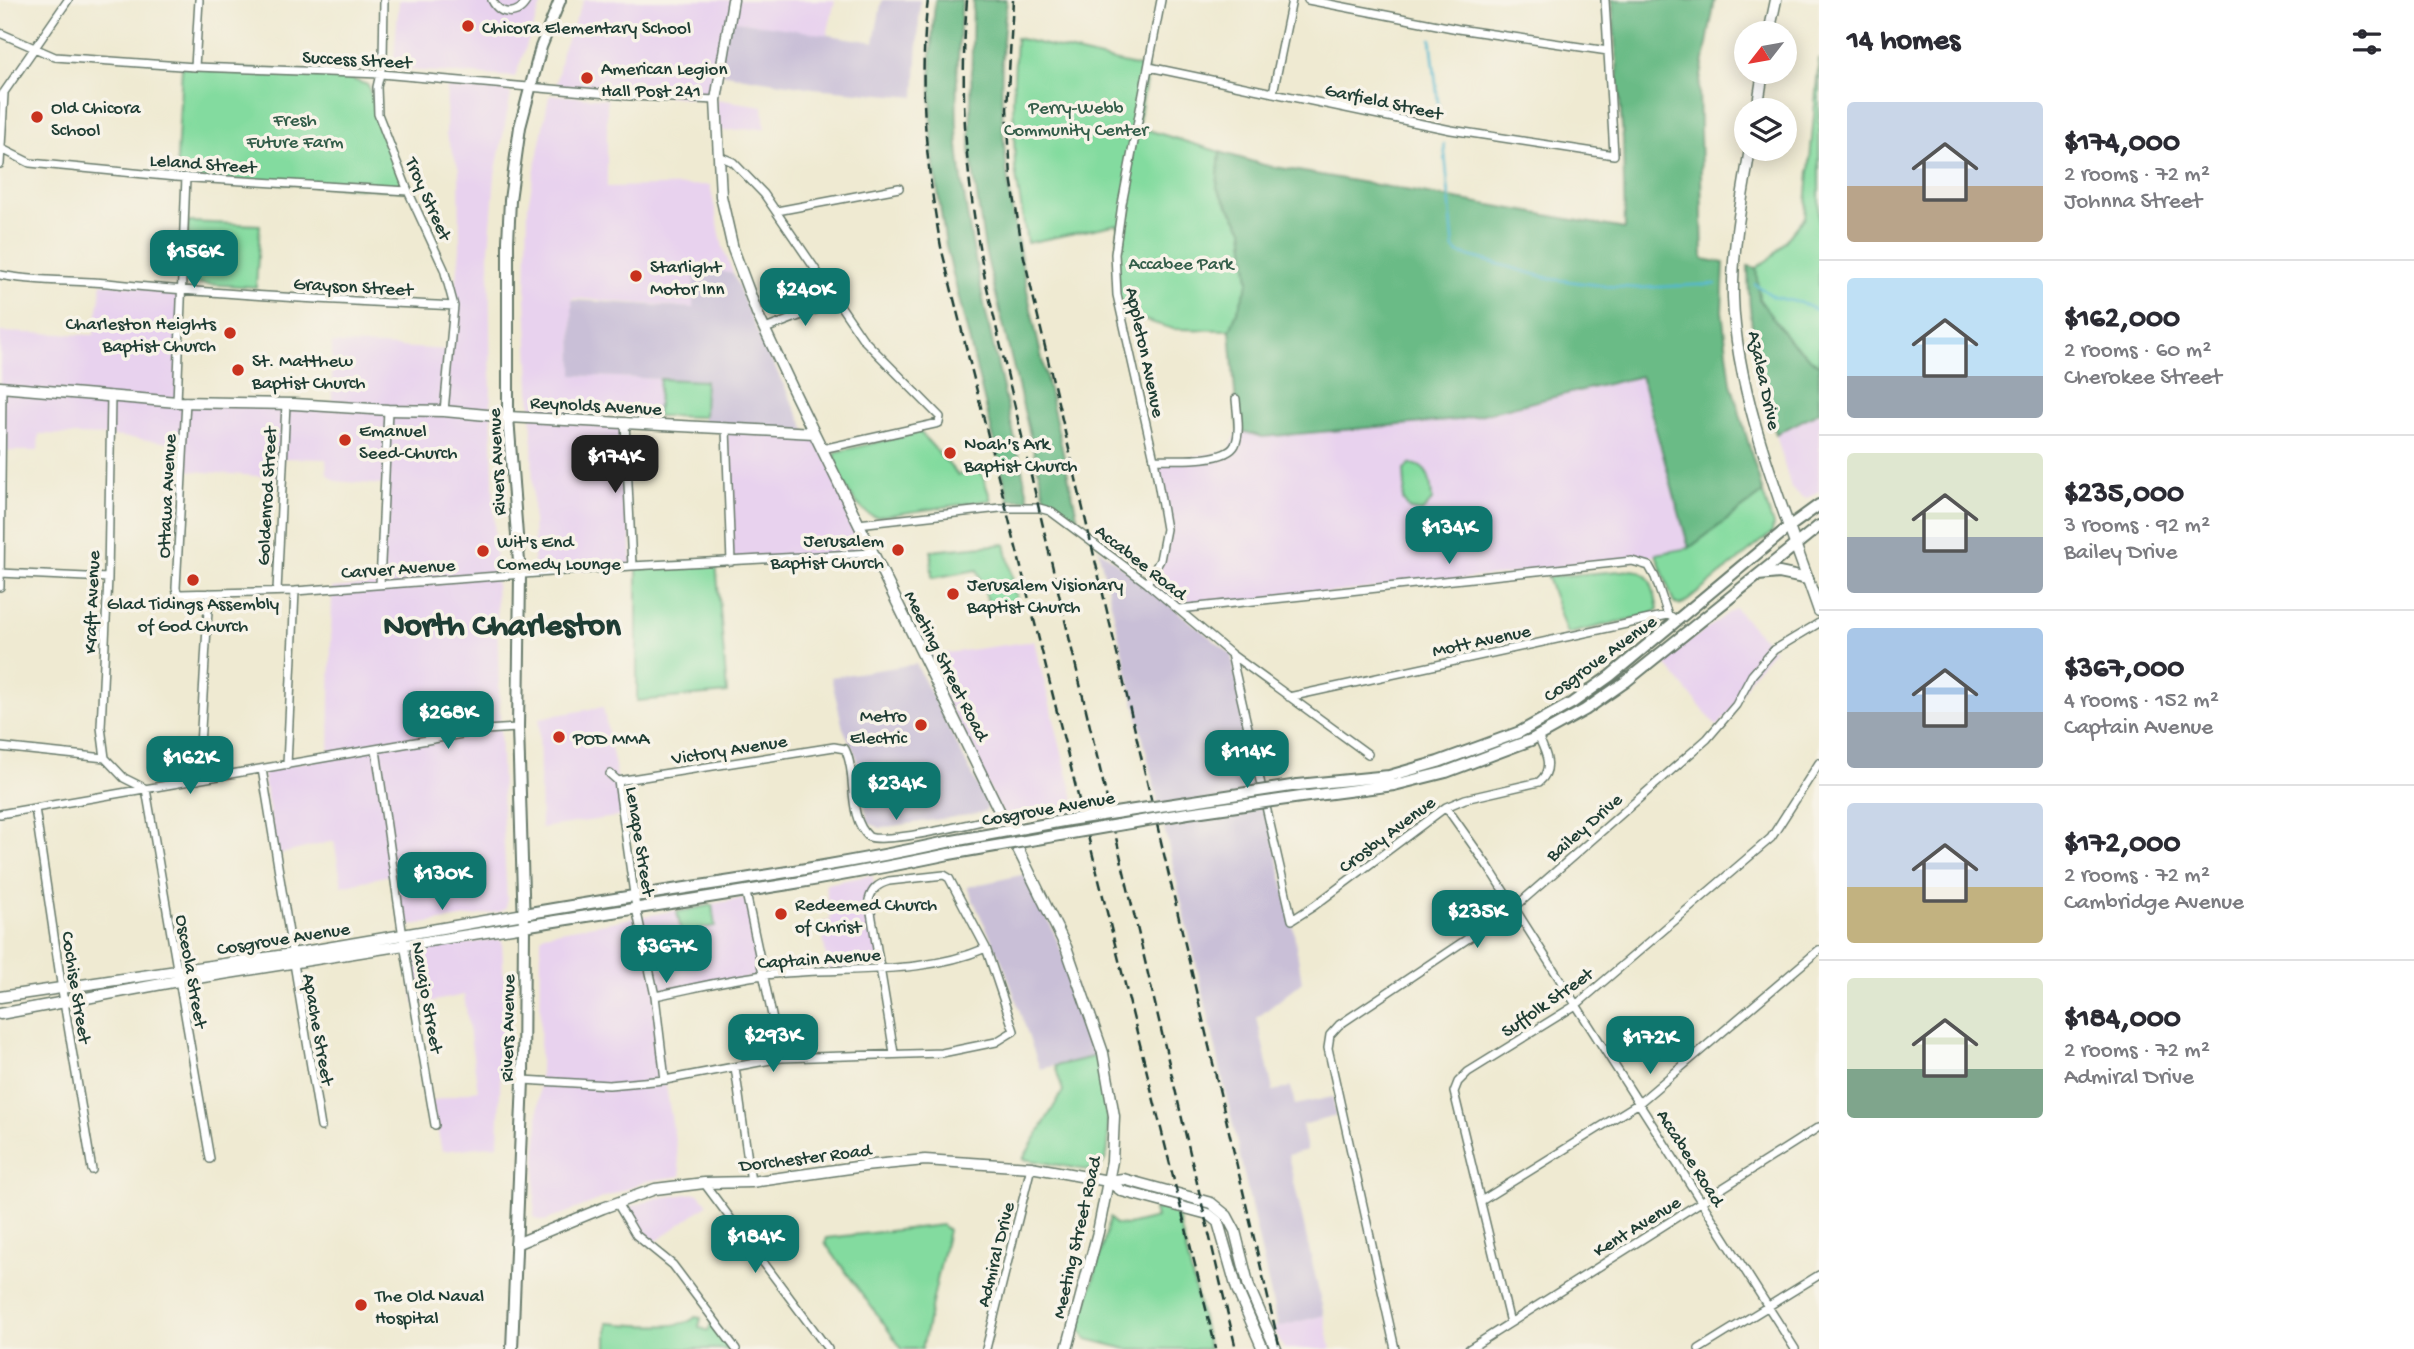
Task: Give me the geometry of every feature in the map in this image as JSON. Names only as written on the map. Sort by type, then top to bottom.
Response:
[{"type":"main road","name":"Rivers Avenue","points":[[512,1349],[523,1080],[524,914],[518,728],[520,575],[509,417],[508,241],[510,200],[520,127],[541,47],[560,0]]},
{"type":"main road","name":"Cosgrove Avenue","points":[[524,914],[634,894],[860,861],[1069,820],[1297,785],[1389,776],[1438,762],[1520,732],[1572,703],[1679,621],[1790,526],[1819,505]]},
{"type":"main road","name":"Cosgrove Avenue","points":[[524,926],[746,893],[1162,817],[1394,785],[1446,772],[1538,736],[1585,709],[1625,682],[1819,526]]},
{"type":"main road","points":[[1756,576],[1779,573],[1808,579]]},
{"type":"street","points":[[0,164],[2,96],[68,0]]},
{"type":"street","points":[[195,67],[199,0]]},
{"type":"street","name":"Troy Street","points":[[384,0],[381,74],[377,86],[378,114],[408,191],[444,269],[454,306],[444,411]]},
{"type":"street","points":[[492,0],[499,10],[510,13],[520,10],[527,0]]},
{"type":"street","name":"Meeting Street Road","points":[[733,0],[716,100],[721,195],[733,249],[765,329],[814,433],[1066,947],[1103,1053],[1114,1116],[1112,1161],[1098,1232],[1066,1349]]},
{"type":"street","name":"Appleton Avenue","points":[[1147,583],[1160,560],[1166,529],[1154,459],[1117,295],[1115,271],[1119,223],[1161,0]]},
{"type":"street","points":[[1273,93],[1293,0]]},
{"type":"street","points":[[1308,0],[1458,29],[1608,51],[1605,0]]},
{"type":"street","points":[[1772,21],[1776,0]]},
{"type":"street","name":"Success Street","points":[[0,33],[55,57],[195,67],[381,74],[631,96],[716,100]]},
{"type":"street","name":"Garfield Street","points":[[1149,67],[1451,130],[1614,155],[1608,51]]},
{"type":"street","name":"Leland Street","points":[[1,148],[30,163],[186,177],[408,191]]},
{"type":"street","points":[[719,156],[733,162],[744,172],[777,211],[863,339],[940,417],[939,423],[822,449]]},
{"type":"street","name":"Azalea Drive","points":[[1748,161],[1737,227],[1733,297],[1738,348],[1767,460],[1819,611]]},
{"type":"street","name":"Ottawa Avenue","points":[[177,593],[180,291],[186,177]]},
{"type":"street","points":[[777,211],[899,188]]},
{"type":"street","name":"Grayson Street","points":[[0,275],[23,280],[102,283],[180,291],[454,306]]},
{"type":"street","points":[[765,329],[836,302]]},
{"type":"street","points":[[0,587],[1,387]]},
{"type":"street","name":"Reynolds Avenue","points":[[1,387],[181,401],[444,411],[509,417],[814,433]]},
{"type":"street","name":"Kraft Avenue","points":[[105,758],[101,727],[108,578],[111,395]]},
{"type":"street","points":[[1154,459],[1217,457],[1229,451],[1234,446],[1238,430],[1236,400]]},
{"type":"street","name":"Goldenrod Street","points":[[277,591],[286,404]]},
{"type":"street","points":[[380,584],[388,410]]},
{"type":"street","points":[[625,422],[632,566]]},
{"type":"street","points":[[726,429],[731,562]]},
{"type":"street","name":"Accabee Road","points":[[858,524],[1000,508],[1039,508],[1050,511],[1147,583],[1231,654],[1368,754]]},
{"type":"street","name":"Carver Avenue","points":[[177,593],[295,591],[632,566],[873,553]]},
{"type":"street","points":[[1179,610],[1632,561],[1649,566],[1668,615],[1679,621]]},
{"type":"street","points":[[0,573],[108,578]]},
{"type":"street","points":[[287,765],[295,591]]},
{"type":"street","points":[[198,780],[209,593]]},
{"type":"street","name":"Mott Avenue","points":[[1289,697],[1668,615]]},
{"type":"street","name":"Bailey Drive","points":[[1395,1349],[1328,1048],[1331,1035],[1339,1025],[1515,907],[1706,739],[1736,705],[1752,675],[1774,650],[1819,623]]},
{"type":"street","name":"Crosby Avenue","points":[[1231,654],[1292,920],[1446,807],[1465,799],[1539,782],[1548,768],[1538,736]]},
{"type":"street","points":[[0,814],[490,729],[518,728]]},
{"type":"street","points":[[0,747],[105,758],[124,778],[146,789]]},
{"type":"street","name":"Victory Avenue","points":[[618,781],[834,747],[845,749],[850,760],[858,824],[869,837],[883,839],[1003,816]]},
{"type":"street","name":"Navajo Street","points":[[376,750],[403,939],[435,1125]]},
{"type":"street","name":"Suffolk Street","points":[[1510,1323],[1454,1092],[1458,1082],[1468,1072],[1576,1004],[1771,838],[1819,763]]},
{"type":"street","name":"Apache Street","points":[[262,769],[321,1127]]},
{"type":"street","name":"Lenape Street","points":[[610,774],[618,781],[636,908],[654,996],[665,1080]]},
{"type":"street","name":"Osceola Street","points":[[146,789],[210,1158]]},
{"type":"street","name":"Accabee Road","points":[[1446,807],[1515,907],[1796,1349]]},
{"type":"street","name":"Cochise Street","points":[[35,808],[92,1170]]},
{"type":"street","points":[[523,1080],[609,1085],[665,1080],[780,1058],[942,1053],[996,1042],[1014,1031],[986,948],[949,878],[939,874],[881,883],[869,900],[894,1053]]},
{"type":"street","points":[[746,893],[780,1058]]},
{"type":"street","name":"Cosgrove Avenue","points":[[0,997],[178,977],[292,960],[524,914]]},
{"type":"street","name":"Cosgrove Avenue","points":[[403,939],[524,926]]},
{"type":"street","name":"Captain Avenue","points":[[654,996],[765,975],[904,967],[952,960],[986,948]]},
{"type":"street","points":[[1481,1201],[1639,1103],[1819,950]]},
{"type":"street","name":"Cosgrove Avenue","points":[[0,1014],[64,1003],[178,977]]},
{"type":"street","points":[[735,1067],[751,1182]]},
{"type":"street","name":"Kent Avenue","points":[[1469,1349],[1819,1127]]},
{"type":"street","name":"Dorchester Road","points":[[516,1244],[655,1189],[704,1183],[751,1182],[925,1160],[1031,1167],[1108,1181],[1123,1179],[1211,1203],[1227,1216],[1235,1231],[1250,1287],[1276,1349]]},
{"type":"street","name":"Admiral Drive","points":[[986,1349],[1031,1167]]},
{"type":"street","name":"Dorchester Road","points":[[1108,1181],[1122,1191],[1208,1214],[1218,1222],[1237,1289],[1263,1349]]},
{"type":"street","points":[[704,1183],[828,1349]]},
{"type":"street","points":[[617,1203],[636,1235],[673,1265],[736,1349]]},
{"type":"street","points":[[1699,1349],[1819,1275]]},
{"type":"shaded area","points":[[399,0],[543,0],[515,77],[393,69]]},
{"type":"shaded area","points":[[584,0],[835,0],[827,36],[730,20],[716,99],[763,106],[765,128],[717,131],[716,100],[556,86],[562,52]]},
{"type":"shaded area","points":[[882,0],[920,0],[915,97],[813,88],[720,73],[729,20],[874,42]]},
{"type":"shaded area","points":[[447,81],[504,89],[511,94],[495,175],[489,250],[491,403],[507,899],[506,908],[500,912],[402,927],[394,874],[342,886],[334,841],[277,855],[262,769],[329,758],[332,588],[380,584],[385,485],[336,481],[327,474],[326,459],[283,458],[282,478],[182,470],[183,444],[112,436],[39,434],[38,451],[2,451],[0,471],[0,332],[94,335],[102,283],[180,291],[177,401],[332,406],[332,343],[449,350],[460,249],[459,169],[446,135]]},
{"type":"shaded area","points":[[549,96],[607,99],[607,187],[710,185],[723,248],[733,273],[694,269],[693,308],[572,298],[573,375],[660,379],[657,416],[574,413],[574,419],[625,422],[632,566],[534,574],[532,432],[526,297],[528,205]]},
{"type":"shaded area","points":[[694,269],[733,273],[754,325],[807,432],[703,427],[705,381],[573,375],[572,300],[693,308]]},
{"type":"shaded area","points":[[1642,376],[1689,548],[1632,561],[1179,609],[1147,583],[1161,560],[1168,529],[1155,462],[1229,451],[1238,430],[1262,437],[1458,420]]},
{"type":"shaded area","points":[[1819,412],[1819,491],[1807,498],[1791,488],[1776,434]]},
{"type":"shaded area","points":[[726,429],[814,433],[873,553],[731,562]]},
{"type":"shaded area","points":[[1098,548],[1231,654],[1292,920],[1302,982],[1257,1018],[1273,1091],[1291,1087],[1295,1105],[1333,1097],[1336,1116],[1302,1125],[1307,1150],[1288,1155],[1324,1315],[1278,1327],[1214,1040]]},
{"type":"shaded area","points":[[1735,608],[1774,650],[1752,675],[1736,705],[1717,727],[1663,661]]},
{"type":"shaded area","points":[[1034,641],[1077,811],[1006,822],[924,656]]},
{"type":"shaded area","points":[[916,664],[988,806],[986,811],[975,814],[880,828],[868,823],[856,756],[843,728],[831,677]]},
{"type":"shaded area","points":[[603,707],[622,816],[541,828],[539,718]]},
{"type":"shaded area","points":[[1026,874],[1053,930],[1080,998],[1097,1056],[1040,1069],[1004,966],[967,887]]},
{"type":"shaded area","points":[[872,875],[875,888],[871,894],[882,967],[828,970],[821,923],[831,920],[825,884]]},
{"type":"shaded area","points":[[745,898],[765,975],[655,996],[665,1080],[681,1176],[647,1181],[545,1221],[536,1219],[541,937],[544,934]]},
{"type":"shaded area","points":[[497,939],[502,941],[504,985],[498,1145],[442,1151],[431,1101],[478,1090],[464,995],[415,1005],[405,952]]},
{"type":"shaded area","points":[[700,1194],[708,1204],[650,1246],[636,1235],[621,1210],[657,1198]]},
{"type":"shaded area","points":[[1324,1315],[1331,1349],[1284,1349],[1273,1328]]},
{"type":"green space","points":[[935,0],[962,0],[957,104],[960,165],[981,291],[1029,500],[1009,500],[946,246],[932,152],[931,54]]},
{"type":"green space","points":[[973,0],[1007,0],[1001,86],[1012,211],[1079,524],[1055,504],[1046,501],[985,250],[970,149]]},
{"type":"green space","points":[[1612,0],[1715,0],[1699,87],[1703,259],[1724,263],[1722,311],[1731,383],[1763,493],[1689,548],[1641,376],[1458,420],[1262,437],[1238,430],[1230,330],[1249,281],[1243,229],[1217,188],[1220,152],[1264,165],[1625,229],[1623,139]]},
{"type":"green space","points":[[1016,38],[1148,69],[1138,127],[1220,152],[1217,188],[1243,229],[1249,282],[1230,330],[1173,329],[1121,313],[1117,295],[1118,224],[1027,243],[1015,169],[1013,100]]},
{"type":"green space","points":[[1819,58],[1819,366],[1790,341],[1759,299],[1756,268],[1773,256],[1805,217]]},
{"type":"green space","name":"Fresh Future Farm","points":[[182,66],[333,73],[368,85],[408,191],[176,177]]},
{"type":"green space","points":[[188,222],[260,225],[256,287],[186,283]]},
{"type":"green space","points":[[1748,266],[1756,268],[1759,299],[1790,341],[1819,366],[1819,412],[1776,434],[1756,351]]},
{"type":"green space","points":[[660,379],[705,381],[704,417],[657,416]]},
{"type":"green space","points":[[920,432],[958,475],[981,471],[991,500],[877,517],[862,508],[841,480],[835,460],[836,452]]},
{"type":"green space","points":[[1410,464],[1422,468],[1430,482],[1432,501],[1422,512],[1410,510],[1403,500],[1404,470]]},
{"type":"green space","points":[[1763,493],[1773,525],[1772,533],[1685,603],[1674,603],[1656,554],[1689,548]]},
{"type":"green space","points":[[1005,544],[1017,600],[990,607],[977,570],[932,578],[931,551]]},
{"type":"green space","points":[[716,562],[727,693],[637,701],[637,566]]},
{"type":"green space","points":[[1639,571],[1648,578],[1658,609],[1652,614],[1567,634],[1547,577]]},
{"type":"green space","points":[[712,905],[715,926],[699,929],[701,940],[683,941],[677,912]]},
{"type":"green space","points":[[1097,1056],[1108,1125],[1104,1162],[1098,1168],[1087,1170],[1023,1159],[1063,1091],[1055,1066]]},
{"type":"green space","points":[[1163,1208],[1177,1212],[1209,1349],[1127,1349],[1086,1339],[1080,1329],[1110,1218],[1115,1224],[1128,1225],[1156,1218],[1154,1210]]},
{"type":"green space","points":[[942,1225],[948,1230],[922,1349],[902,1349],[825,1243],[827,1238]]},
{"type":"green space","points":[[695,1317],[701,1318],[699,1327],[708,1331],[711,1324],[729,1349],[607,1349],[607,1323],[667,1325],[679,1324]]},
{"type":"waterway","points":[[1431,39],[1439,111]]},
{"type":"waterway","points":[[1444,144],[1454,249],[1458,253],[1552,279],[1605,286],[1638,288],[1716,284]]},
{"type":"waterway","points":[[1755,284],[1774,297],[1801,303],[1819,311]]},
{"type":"railway","points":[[928,0],[924,62],[925,124],[941,247],[1216,1349]]},
{"type":"railway","points":[[967,0],[964,72],[966,140],[973,208],[985,279],[1236,1349]]},
{"type":"railway","points":[[1013,0],[1007,109],[1011,177],[1023,253],[1280,1349]]},
{"type":"place","name":"Chicora Elementary School","points":[[468,26]]},
{"type":"place","name":"American Legion Hall Post 241","points":[[587,78]]},
{"type":"place","name":"Old Chicora School","points":[[37,117]]},
{"type":"place","name":"Starlight Motor Inn","points":[[636,276]]},
{"type":"place","name":"Charleston Heights Baptist Church","points":[[230,333]]},
{"type":"place","name":"St. Matthew Baptist Church","points":[[238,370]]},
{"type":"place","name":"Emanuel Seed-Church","points":[[345,440]]},
{"type":"place","name":"Noah's Ark Baptist Church","points":[[950,453]]},
{"type":"place","name":"Jerusalem Baptist Church","points":[[898,550]]},
{"type":"place","name":"Wit's End Comedy Lounge","points":[[483,551]]},
{"type":"place","name":"Glad Tidings Assembly of God Church","points":[[193,580]]},
{"type":"place","name":"Jerusalem Visionary Baptist Church","points":[[953,594]]},
{"type":"place","name":"Metro Electric","points":[[921,725]]},
{"type":"place","name":"POD MMA","points":[[559,737]]},
{"type":"place","name":"Redeemed Church of Christ","points":[[781,914]]},
{"type":"place","name":"The Old Naval Hospital","points":[[361,1305]]},
{"type":"district","name":"North Charleston","points":[[502,622]]},
{"type":"park label","name":"Perry-Webb Community Center","points":[[1076,117]]},
{"type":"park label","name":"Accabee Park","points":[[1181,262]]}]
